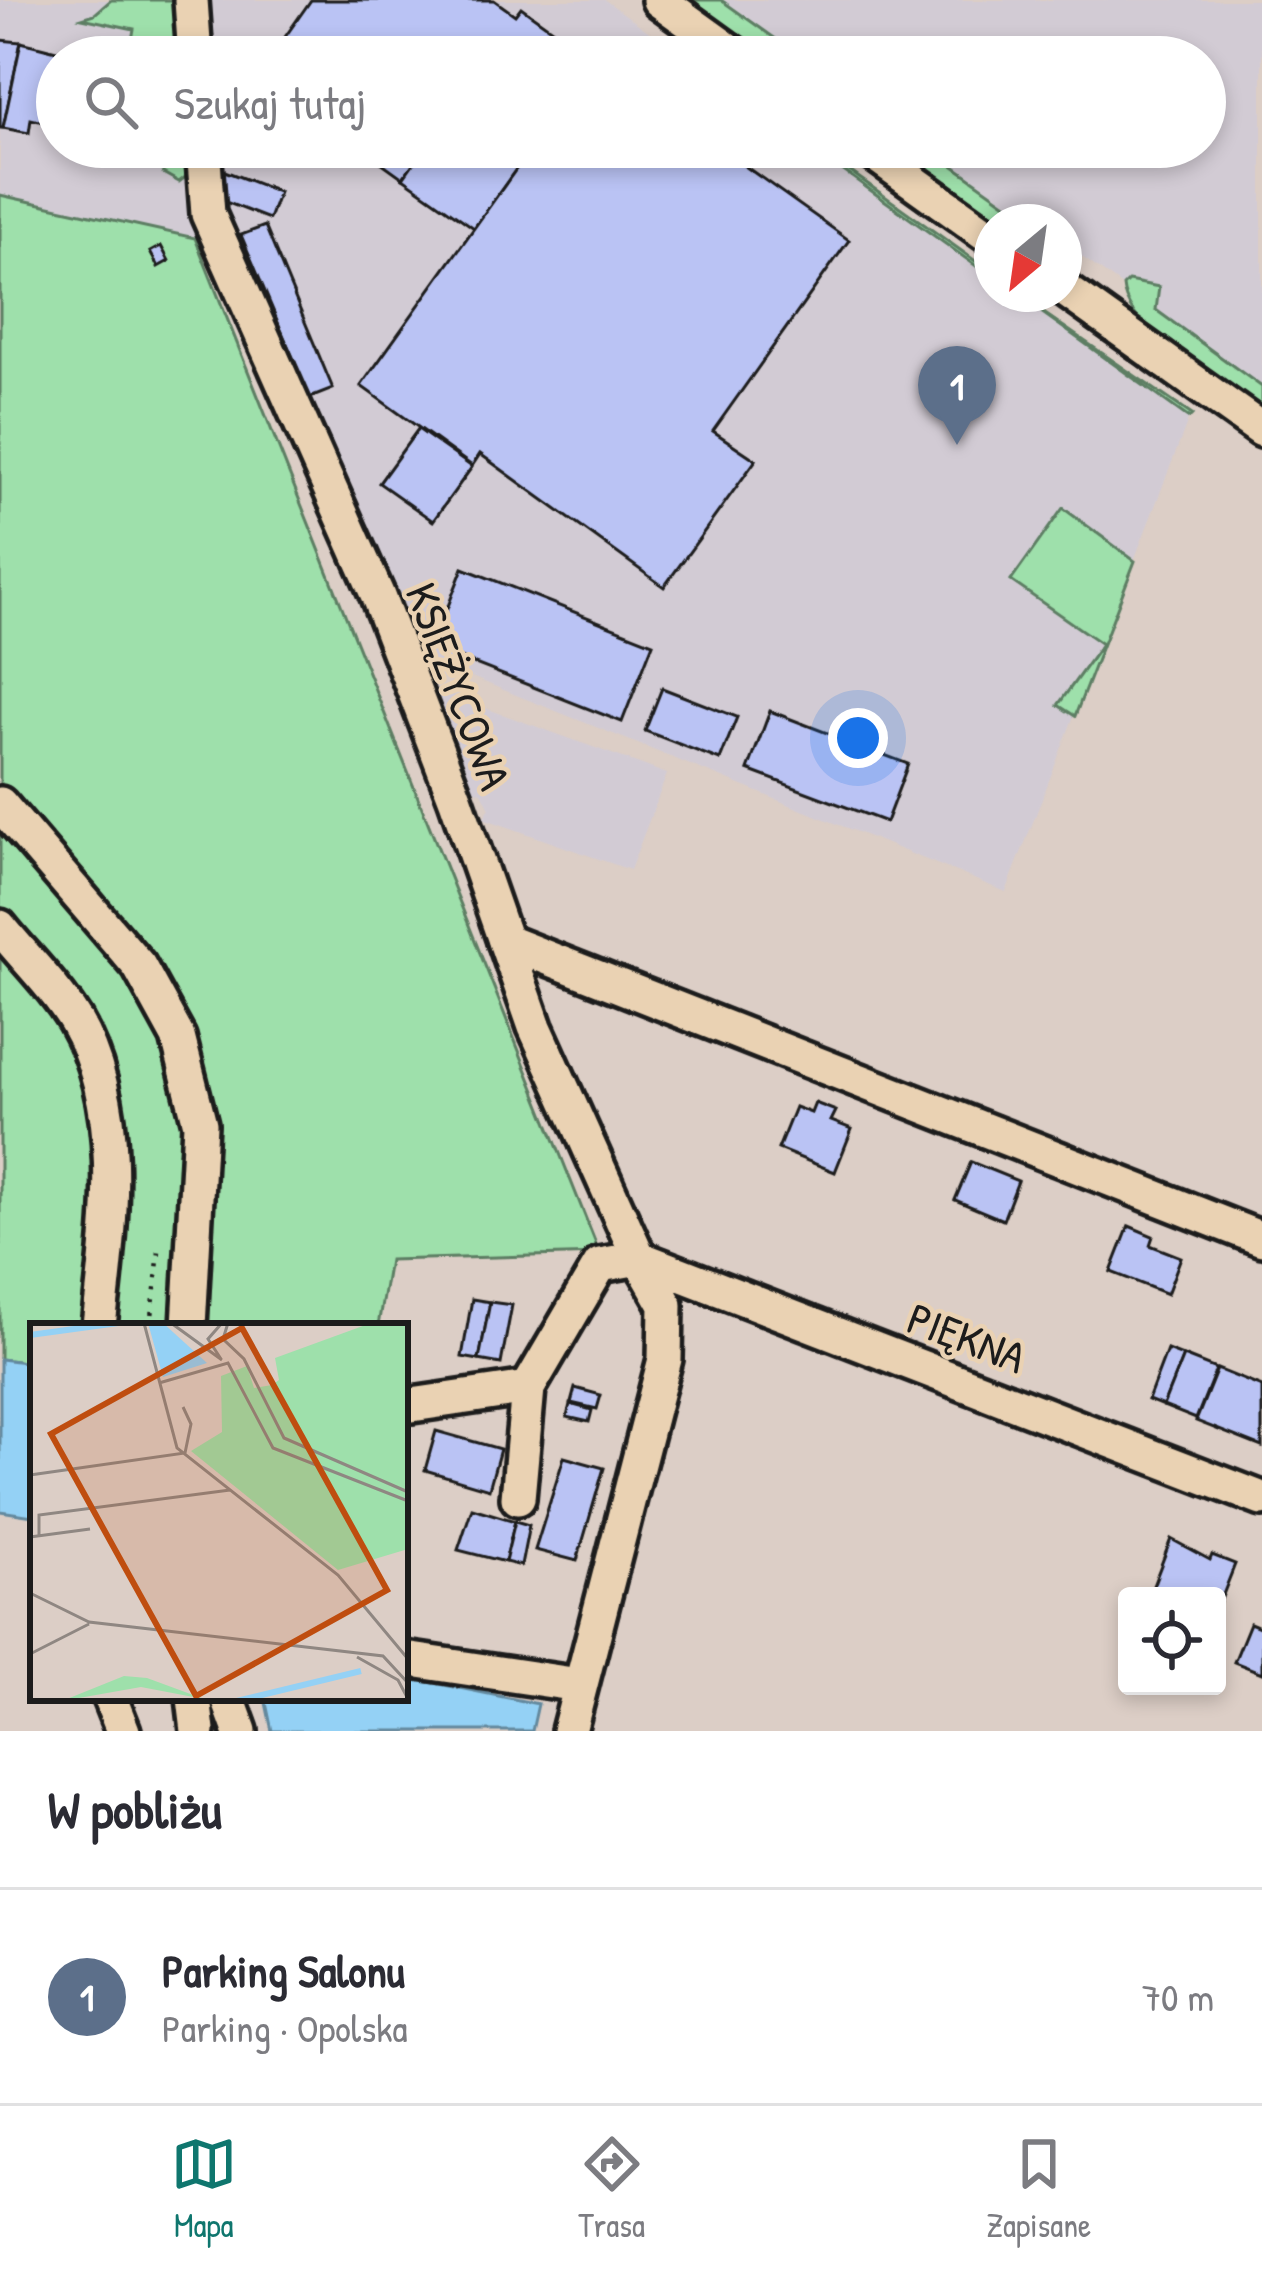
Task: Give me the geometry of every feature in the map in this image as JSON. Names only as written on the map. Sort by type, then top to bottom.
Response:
[{"type":"street","points":[[191,0],[194,36]]},
{"type":"street","points":[[659,0],[709,36]]},
{"type":"street","name":"KSIĘŻYCOWA","points":[[204,168],[208,214],[376,594],[535,1027],[639,1258],[666,1304],[664,1359],[568,1731]]},
{"type":"street","points":[[895,168],[974,225]]},
{"type":"street","points":[[1082,302],[1262,430]]},
{"type":"street","points":[[0,804],[140,966],[178,1037],[200,1124],[189,1323]]},
{"type":"street","points":[[0,927],[73,1017],[94,1059],[105,1100],[110,1158],[108,1246],[99,1323]]},
{"type":"street","points":[[506,941],[1262,1239]]},
{"type":"street","points":[[518,1498],[528,1388],[600,1265],[639,1258]]},
{"type":"street","name":"PIĘKNA","points":[[639,1258],[1262,1499]]},
{"type":"street","points":[[408,1406],[528,1388]]},
{"type":"street","points":[[408,1659],[579,1685]]},
{"type":"street","points":[[111,1701],[123,1731]]},
{"type":"street","points":[[194,1701],[198,1731]]},
{"type":"street","points":[[229,1701],[240,1731]]},
{"type":"shaded area","points":[[0,0],[168,0],[172,36],[36,36],[36,168],[187,168],[195,238],[0,195]]},
{"type":"shaded area","points":[[207,0],[605,0],[655,36],[210,36]]},
{"type":"shaded area","points":[[721,0],[1262,0],[1262,387],[1082,257],[1082,204],[1008,204],[957,168],[1226,168],[1226,36],[772,36]]},
{"type":"shaded area","points":[[221,168],[839,168],[974,264],[974,312],[1041,312],[1189,418],[1006,892],[417,655],[223,201]]},
{"type":"shaded area","points":[[430,688],[667,774],[630,870],[483,818],[490,808],[482,792],[463,786]]},
{"type":"green space","points":[[111,0],[175,0],[179,36],[133,36],[134,29],[82,18]]},
{"type":"green space","points":[[688,0],[721,0],[772,36],[738,36]]},
{"type":"green space","points":[[162,168],[192,168],[179,182]]},
{"type":"green space","points":[[839,168],[974,260],[974,264]]},
{"type":"green space","points":[[921,168],[957,168],[1008,204],[974,206]]},
{"type":"green space","points":[[0,195],[195,238],[600,1254],[389,1260],[378,1323],[30,1323],[30,1363],[0,1359]]},
{"type":"green space","points":[[1128,281],[1159,287],[1156,310],[1262,387],[1262,414],[1159,340],[1128,304],[1123,286]]},
{"type":"green space","points":[[1041,312],[1192,415],[1189,418]]},
{"type":"green space","points":[[1063,508],[1135,561],[1075,716],[1058,705],[1102,644],[1011,581]]},
{"type":"water","points":[[0,1359],[30,1363],[30,1516],[0,1511]]},
{"type":"water","points":[[408,1678],[538,1704],[532,1731],[272,1731],[266,1701],[408,1701]]},
{"type":"building","points":[[311,0],[494,0],[515,15],[521,7],[562,36],[286,36]]},
{"type":"building","points":[[0,40],[21,42],[3,128],[0,128]]},
{"type":"building","points":[[21,42],[36,46],[36,120],[31,119],[29,133],[3,128]]},
{"type":"building","points":[[389,168],[410,168],[403,178]]},
{"type":"building","points":[[410,168],[517,168],[474,228],[403,178]]},
{"type":"building","points":[[517,168],[748,168],[849,240],[713,431],[756,460],[664,587],[480,454],[472,466],[361,386]]},
{"type":"building","points":[[222,170],[279,192],[269,219],[223,201]]},
{"type":"building","points":[[265,226],[333,389],[310,398],[241,235]]},
{"type":"building","points":[[161,246],[169,261],[158,267],[150,252]]},
{"type":"building","points":[[418,429],[472,467],[433,521],[379,483]]},
{"type":"building","points":[[463,568],[653,643],[622,722],[432,647]]},
{"type":"building","points":[[662,688],[737,717],[720,760],[645,731]]},
{"type":"building","points":[[770,711],[908,764],[886,822],[748,770]]},
{"type":"building","points":[[815,1103],[836,1111],[831,1121],[852,1129],[835,1172],[778,1149],[795,1107],[811,1113]]},
{"type":"building","points":[[971,1162],[1018,1181],[1003,1220],[955,1200]]},
{"type":"building","points":[[1129,1226],[1153,1236],[1150,1245],[1181,1257],[1167,1294],[1111,1272]]},
{"type":"building","points":[[472,1299],[490,1302],[479,1360],[462,1357]]},
{"type":"building","points":[[490,1302],[512,1305],[501,1364],[479,1360]]},
{"type":"building","points":[[1167,1350],[1183,1356],[1163,1406],[1148,1400]]},
{"type":"building","points":[[1183,1356],[1216,1369],[1196,1419],[1163,1406]]},
{"type":"building","points":[[1217,1369],[1262,1387],[1262,1447],[1196,1421]]},
{"type":"building","points":[[575,1388],[601,1395],[597,1409],[571,1403]]},
{"type":"building","points":[[570,1404],[592,1410],[589,1422],[567,1417]]},
{"type":"building","points":[[436,1431],[500,1449],[489,1489],[425,1470]]},
{"type":"building","points":[[564,1457],[604,1468],[577,1561],[535,1550]]},
{"type":"building","points":[[472,1508],[515,1521],[505,1562],[458,1550]]},
{"type":"building","points":[[515,1521],[529,1525],[521,1566],[505,1562]]},
{"type":"building","points":[[1171,1539],[1210,1560],[1212,1555],[1235,1564],[1226,1587],[1153,1587]]},
{"type":"building","points":[[1250,1623],[1262,1628],[1262,1673],[1234,1662]]},
{"type":"place","name":"Parking Salonu","points":[[957,445]]}]
